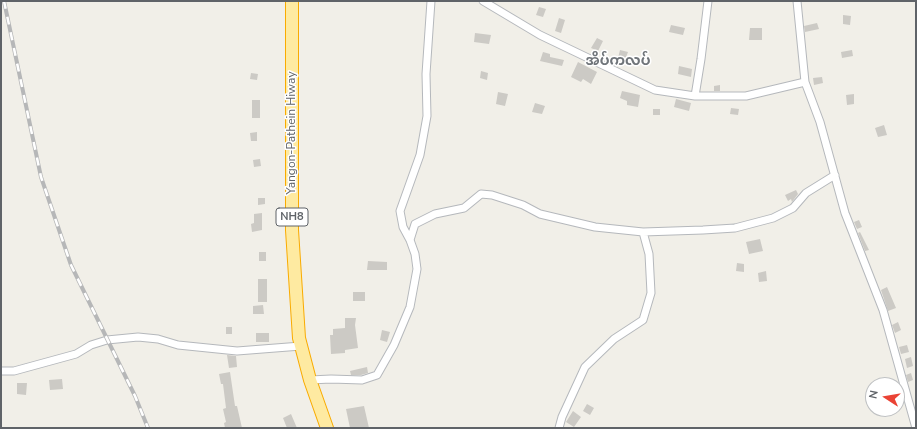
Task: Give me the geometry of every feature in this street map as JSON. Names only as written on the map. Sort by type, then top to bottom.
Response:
[{"type":"highway","name":"Yangon-Pathein Hiway","points":[[292,1],[292,230],[299,338],[310,380],[327,428]]},
{"type":"street","points":[[310,380],[362,380],[377,375],[394,345],[410,307],[417,269],[415,254],[403,227],[400,211],[420,155],[426,116],[426,74],[431,1]]},
{"type":"street","points":[[483,1],[540,35],[655,90],[695,96],[746,96],[805,82]]},
{"type":"street","points":[[695,96],[708,1]]},
{"type":"street","points":[[797,1],[805,82],[820,122],[845,213],[883,310],[916,428]]},
{"type":"street","points":[[410,240],[415,224],[435,214],[464,208],[482,194],[492,195],[523,205],[540,214],[595,227],[643,232],[735,228],[774,218],[793,208],[806,193],[835,175]]},
{"type":"street","points":[[559,428],[562,417],[585,367],[614,340],[643,320],[651,293],[649,254],[643,232]]},
{"type":"street","points":[[1,371],[14,371],[76,354],[91,345],[108,340],[138,337],[158,339],[178,345],[237,351],[301,346]]},
{"type":"building","points":[[539,7],[546,9],[543,17],[536,15]]},
{"type":"building","points":[[843,15],[851,16],[850,25],[843,24]]},
{"type":"building","points":[[559,18],[565,20],[561,33],[555,31]]},
{"type":"building","points":[[817,23],[819,29],[805,32],[804,26]]},
{"type":"building","points":[[671,25],[685,28],[683,35],[669,32]]},
{"type":"building","points":[[750,28],[762,28],[762,40],[749,40]]},
{"type":"building","points":[[475,33],[491,35],[489,44],[474,42]]},
{"type":"building","points":[[597,38],[603,41],[598,51],[591,48]]},
{"type":"building","points":[[620,50],[628,52],[625,60],[618,58]]},
{"type":"building","points":[[852,50],[853,56],[842,58],[841,52]]},
{"type":"building","points":[[543,52],[550,54],[550,57],[564,60],[562,66],[540,61]]},
{"type":"building","points":[[578,62],[597,72],[591,84],[583,79],[581,82],[571,77]]},
{"type":"building","points":[[679,66],[692,69],[691,77],[678,74]]},
{"type":"building","points":[[481,71],[488,73],[487,80],[480,78]]},
{"type":"building","points":[[251,73],[258,74],[257,80],[250,79]]},
{"type":"building","points":[[822,77],[823,83],[814,85],[813,78]]},
{"type":"building","points":[[720,85],[720,91],[714,91],[714,86]]},
{"type":"building","points":[[622,91],[640,95],[638,107],[627,105],[627,101],[620,98]]},
{"type":"building","points":[[498,92],[508,94],[505,106],[496,104]]},
{"type":"building","points":[[854,94],[854,104],[847,105],[846,95]]},
{"type":"building","points":[[676,99],[691,103],[689,111],[674,107]]},
{"type":"building","points":[[252,100],[260,100],[260,118],[252,118]]},
{"type":"building","points":[[535,103],[545,106],[542,114],[532,112]]},
{"type":"building","points":[[731,108],[739,109],[738,115],[730,114]]},
{"type":"building","points":[[653,109],[660,109],[660,115],[653,115]]},
{"type":"building","points":[[884,125],[887,135],[878,137],[875,128]]},
{"type":"building","points":[[257,132],[257,141],[251,141],[250,133]]},
{"type":"building","points":[[260,159],[261,166],[254,167],[253,160]]},
{"type":"building","points":[[796,190],[798,194],[792,202],[791,199],[788,201],[785,195]]},
{"type":"building","points":[[258,198],[265,198],[265,204],[258,205]]},
{"type":"building","points":[[262,213],[262,230],[252,232],[251,224],[254,223],[254,214]]},
{"type":"building","points":[[859,220],[862,227],[857,229],[854,222]]},
{"type":"building","points":[[860,232],[869,250],[865,251],[858,233]]},
{"type":"building","points":[[760,239],[763,251],[749,254],[746,242]]},
{"type":"building","points":[[259,252],[266,252],[266,261],[259,261]]},
{"type":"building","points":[[368,261],[387,262],[387,270],[367,270]]},
{"type":"building","points":[[737,263],[744,264],[744,272],[736,271]]},
{"type":"building","points":[[766,271],[767,281],[759,282],[758,273]]},
{"type":"building","points":[[258,279],[267,279],[267,302],[258,302]]},
{"type":"building","points":[[887,287],[896,308],[888,311],[881,290]]},
{"type":"building","points":[[353,292],[365,292],[365,301],[353,301]]},
{"type":"building","points":[[263,305],[264,314],[253,314],[253,306]]},
{"type":"building","points":[[345,318],[356,318],[355,325],[358,348],[345,350],[345,353],[331,354],[330,335],[333,335],[333,329],[345,328]]},
{"type":"building","points":[[898,322],[901,330],[895,333],[892,325]]},
{"type":"building","points":[[226,327],[232,327],[232,334],[226,334]]},
{"type":"building","points":[[382,330],[390,332],[387,342],[380,340]]},
{"type":"building","points":[[256,333],[269,333],[269,342],[256,342]]},
{"type":"building","points":[[907,345],[909,352],[901,354],[899,347]]},
{"type":"building","points":[[227,355],[236,356],[237,367],[229,368]]},
{"type":"building","points":[[911,357],[913,366],[907,368],[905,359]]},
{"type":"building","points":[[367,367],[368,373],[351,375],[350,371]]},
{"type":"building","points":[[230,372],[235,406],[237,406],[242,428],[225,428],[224,423],[226,422],[223,409],[226,408],[223,384],[221,384],[219,374]]},
{"type":"building","points":[[911,373],[913,380],[908,382],[906,375]]},
{"type":"building","points":[[62,379],[63,389],[50,390],[49,380]]},
{"type":"building","points":[[17,383],[27,383],[26,395],[17,394]]},
{"type":"building","points":[[587,404],[594,408],[590,415],[583,411]]},
{"type":"building","points":[[364,406],[369,428],[350,428],[346,409]]},
{"type":"building","points":[[573,411],[581,417],[574,427],[566,422]]},
{"type":"building","points":[[291,414],[297,428],[287,428],[283,418]]},
{"type":"railway","points":[[4,1],[41,177],[71,265],[135,396],[148,428]]},
{"type":"district","name":"အိပ်ကလပ်","points":[[618,62]]}]
